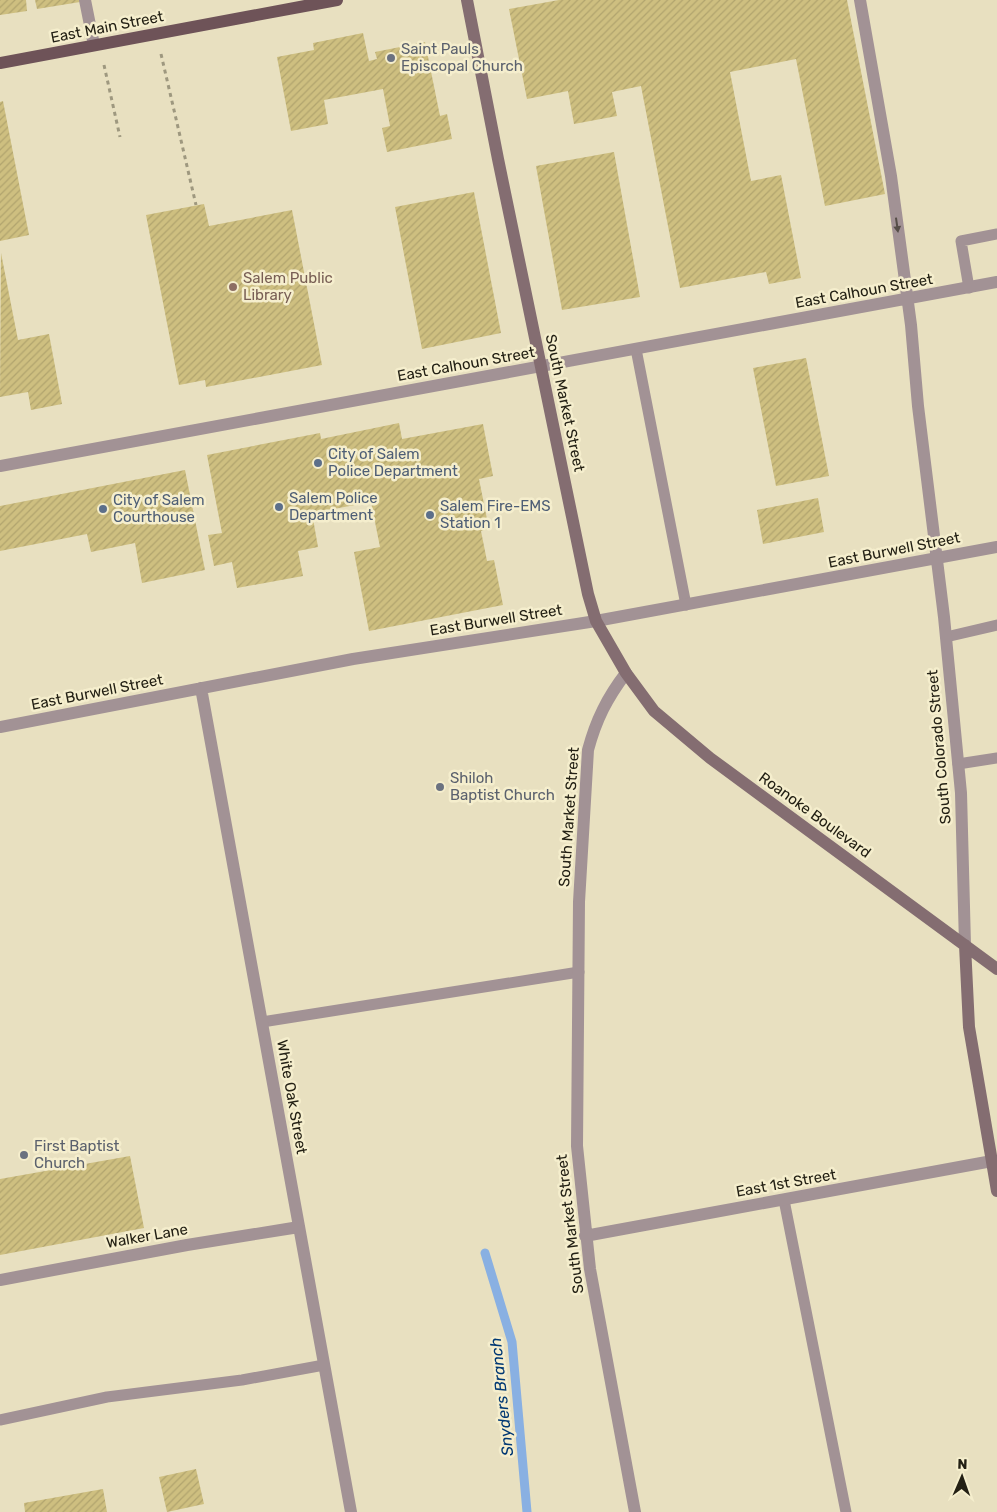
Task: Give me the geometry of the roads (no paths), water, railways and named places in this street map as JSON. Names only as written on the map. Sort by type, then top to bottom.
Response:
[{"type":"main road","name":"East Main Street","points":[[0,63],[337,0]]},
{"type":"street","points":[[85,0],[97,45]]},
{"type":"street","name":"South Market Street","points":[[467,0],[588,594],[596,621],[626,673],[611,693],[594,726],[588,750],[579,902],[577,1146],[585,1236],[590,1269],[635,1512]]},
{"type":"street","name":"South Colorado Street","points":[[860,0],[891,176],[946,637],[961,793],[969,1027],[997,1191]]},
{"type":"street","name":"East Calhoun Street","points":[[0,466],[997,282]]},
{"type":"street","name":"East Burwell Street","points":[[0,727],[354,659],[596,621],[997,547]]},
{"type":"street","name":"Roanoke Boulevard","points":[[626,673],[654,711],[710,758],[997,969]]},
{"type":"street","name":"White Oak Street","points":[[201,688],[351,1512]]},
{"type":"street","name":"East 1st Street","points":[[585,1236],[992,1161]]},
{"type":"street","name":"Walker Lane","points":[[0,1280],[178,1247],[300,1227]]},
{"type":"lane","points":[[969,288],[961,241],[997,234]]},
{"type":"lane","points":[[636,349],[686,604]]},
{"type":"lane","points":[[946,637],[997,625]]},
{"type":"lane","points":[[958,764],[997,758]]},
{"type":"lane","points":[[262,1022],[579,972]]},
{"type":"lane","points":[[784,1200],[846,1512]]},
{"type":"lane","points":[[0,1420],[107,1397],[242,1380],[324,1365]]},
{"type":"waterway","name":"Snyders Branch","points":[[485,1253],[512,1342],[527,1512]]},
{"type":"place","name":"Saint Pauls Episcopal Church","points":[[391,58]]},
{"type":"place","name":"Salem Public Library","points":[[233,287]]},
{"type":"place","name":"City of Salem Police Department","points":[[318,463]]},
{"type":"place","name":"Salem Police Department","points":[[279,507]]},
{"type":"place","name":"City of Salem Courthouse","points":[[103,509]]},
{"type":"place","name":"Salem Fire-EMS Station 1","points":[[430,515]]},
{"type":"place","name":"Shiloh Baptist Church","points":[[440,787]]},
{"type":"place","name":"First Baptist Church","points":[[24,1155]]}]
